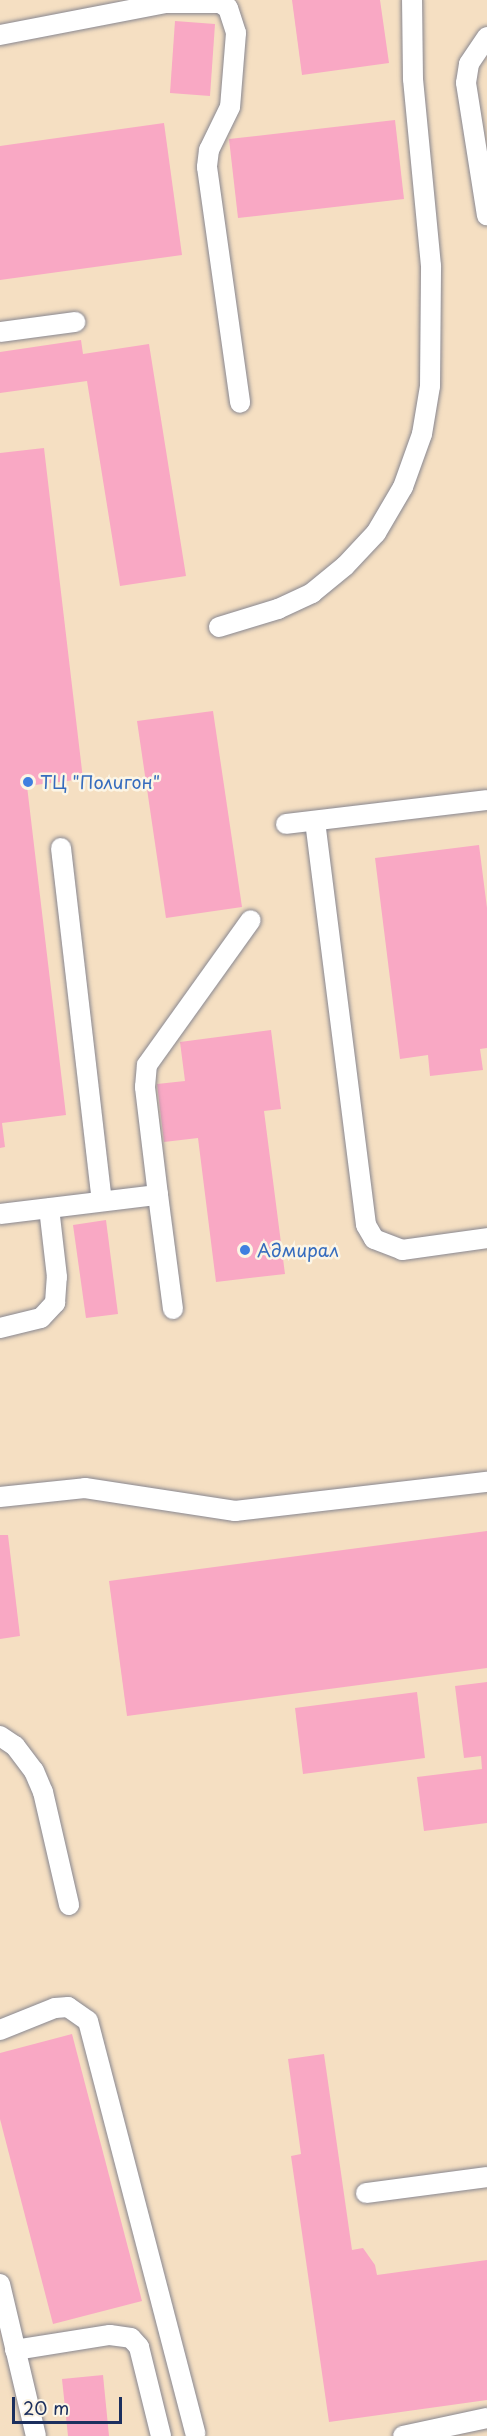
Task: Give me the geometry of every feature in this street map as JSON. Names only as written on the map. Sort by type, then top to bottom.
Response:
[{"type":"lane","points":[[219,627],[278,609],[312,593],[345,566],[376,533],[403,487],[422,434],[430,386],[431,266],[413,79],[412,0]]},
{"type":"lane","points":[[0,34],[166,3],[220,3],[228,8],[236,33],[230,107],[210,150],[207,167],[240,403]]},
{"type":"lane","points":[[487,37],[469,64],[466,83],[487,215]]},
{"type":"lane","points":[[0,332],[75,322]]},
{"type":"lane","points":[[286,824],[487,800]]},
{"type":"lane","points":[[315,821],[366,1225],[374,1239],[402,1250],[487,1238]]},
{"type":"lane","points":[[61,848],[102,1202]]},
{"type":"lane","points":[[173,1309],[145,1087],[147,1065],[251,920]]},
{"type":"lane","points":[[0,1214],[158,1195]]},
{"type":"lane","points":[[0,1328],[41,1318],[55,1303],[57,1277],[50,1208]]},
{"type":"lane","points":[[0,1497],[85,1488],[235,1511],[487,1482]]},
{"type":"lane","points":[[0,1736],[15,1746],[34,1771],[43,1792],[69,1905]]},
{"type":"lane","points":[[0,2030],[55,2008],[68,2007],[88,2021],[195,2433]]},
{"type":"lane","points":[[366,2193],[487,2177]]},
{"type":"lane","points":[[0,2284],[36,2436]]},
{"type":"lane","points":[[15,2350],[110,2336],[131,2338],[139,2347],[160,2436]]},
{"type":"lane","points":[[403,2436],[453,2429],[487,2418]]},
{"type":"building","points":[[292,0],[380,0],[389,63],[302,75]]},
{"type":"building","points":[[175,21],[215,24],[210,96],[170,93]]},
{"type":"building","points":[[395,120],[404,199],[238,218],[229,139]]},
{"type":"building","points":[[164,123],[182,255],[0,280],[0,146]]},
{"type":"building","points":[[81,340],[83,354],[149,344],[186,576],[120,586],[87,381],[0,393],[0,352]]},
{"type":"building","name":"ТЦ \"Полигон\"","points":[[44,448],[83,779],[27,786],[66,1115],[2,1123],[5,1147],[0,1148],[0,453]]},
{"type":"building","points":[[213,711],[242,907],[166,918],[137,721]]},
{"type":"building","points":[[479,845],[487,908],[487,1048],[480,1049],[483,1070],[430,1076],[428,1055],[400,1059],[375,858]]},
{"type":"building","points":[[271,1030],[281,1109],[264,1111],[285,1274],[216,1282],[198,1138],[164,1142],[157,1084],[185,1081],[180,1042]]},
{"type":"building","points":[[106,1220],[118,1314],[86,1318],[73,1225]]},
{"type":"building","points":[[487,1531],[487,1668],[127,1716],[109,1581]]},
{"type":"building","points":[[0,1535],[8,1535],[20,1636],[0,1639]]},
{"type":"building","points":[[487,1682],[487,1823],[424,1831],[417,1777],[482,1769],[481,1756],[464,1758],[455,1686]]},
{"type":"building","points":[[417,1692],[425,1758],[303,1774],[295,1708]]},
{"type":"building","points":[[72,2034],[142,2301],[53,2324],[0,2119],[0,2053]]},
{"type":"building","points":[[324,2054],[352,2250],[363,2248],[375,2265],[377,2275],[487,2260],[487,2400],[329,2422],[291,2156],[301,2154],[288,2059]]},
{"type":"building","points":[[103,2375],[109,2436],[68,2436],[62,2379]]},
{"type":"place","name":"ТЦ \"Полигон\"","points":[[28,782]]},
{"type":"place","name":"Адмирал","points":[[245,1250]]}]
